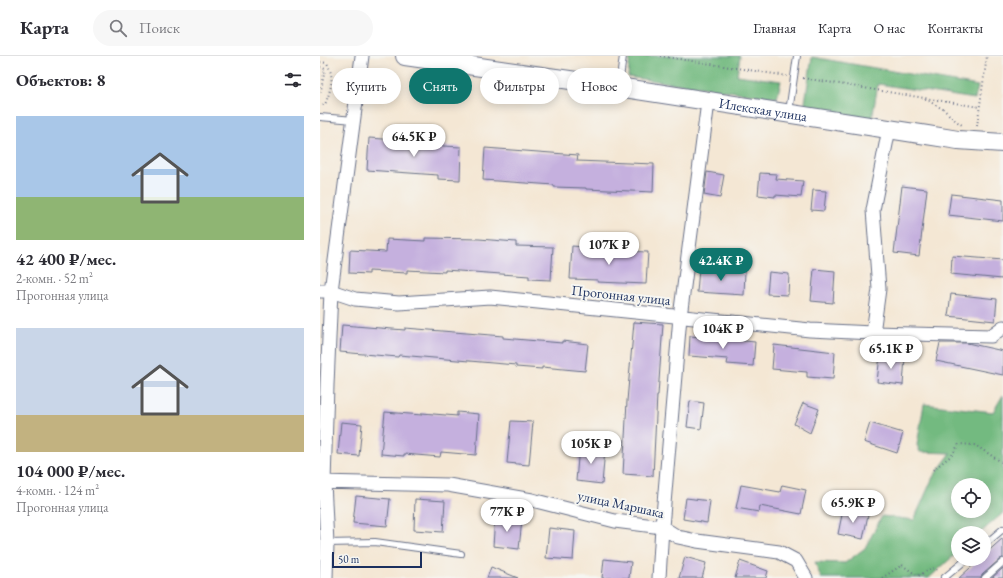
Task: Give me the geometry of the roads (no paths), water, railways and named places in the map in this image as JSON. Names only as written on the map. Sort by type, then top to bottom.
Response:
[{"type":"street","points":[[326,578],[327,542],[322,482],[326,291],[354,120],[362,56]]},
{"type":"street","name":"Илекская улица","points":[[406,56],[567,80]]},
{"type":"street","name":"Илекская улица","points":[[632,89],[958,140],[1003,143]]},
{"type":"street","points":[[660,578],[662,527],[680,317],[708,102]]},
{"type":"street","points":[[874,333],[879,289],[874,210],[889,129]]},
{"type":"street","name":"Прогонная улица","points":[[326,291],[355,299],[399,303],[490,297],[810,330],[991,336],[1003,327]]},
{"type":"street","name":"улица Маршака","points":[[322,482],[448,485],[532,500],[615,521],[662,527],[678,537],[779,552],[796,561],[806,578]]},
{"type":"lane","points":[[621,68],[623,56]]},
{"type":"lane","points":[[789,114],[797,56]]},
{"type":"lane","points":[[320,117],[354,120]]},
{"type":"lane","points":[[991,539],[1003,529]]},
{"type":"lane","points":[[327,542],[375,542],[460,554]]},
{"type":"lane","points":[[985,578],[1003,562]]},
{"type":"lane","points":[[947,576],[959,566]]}]
